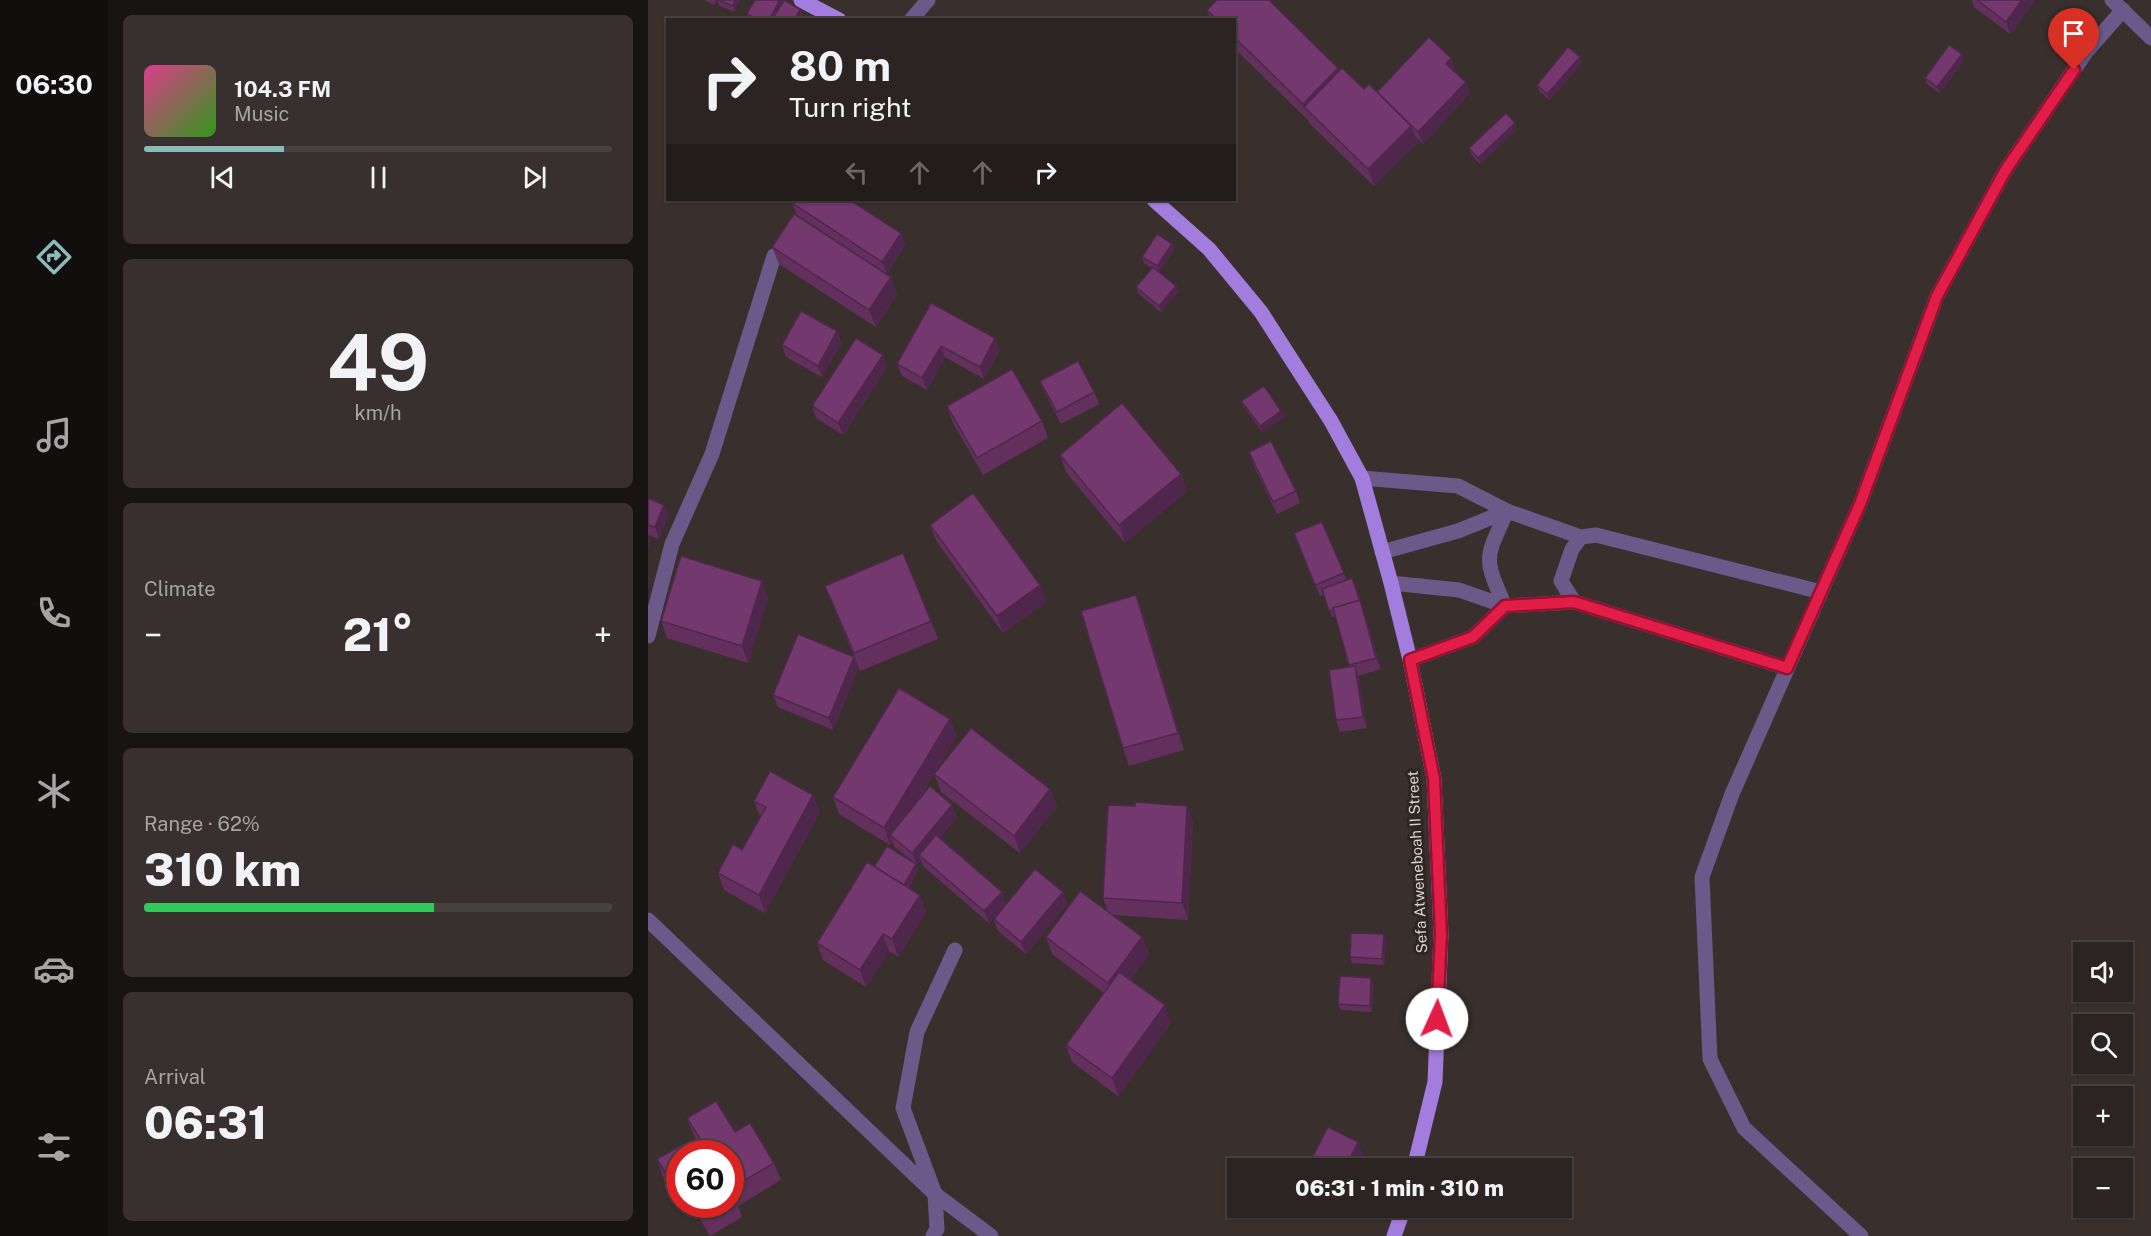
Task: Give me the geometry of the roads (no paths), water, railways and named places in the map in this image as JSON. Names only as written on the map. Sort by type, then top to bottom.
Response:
[{"type":"main road","points":[[801,0],[835,18]]},
{"type":"main road","name":"Sefa Atweneboah II Street","points":[[1155,201],[1209,249],[1262,312],[1331,421],[1362,478],[1391,583],[1410,660],[1434,779],[1441,934],[1435,1082],[1416,1158]]},
{"type":"main road","points":[[1394,1236],[1400,1218]]},
{"type":"street","points":[[913,18],[928,0]]},
{"type":"street","points":[[1861,1236],[1744,1128],[1710,1059],[1702,877],[1732,794],[1860,504],[1937,296],[2005,171],[2118,5],[2151,38]]},
{"type":"street","points":[[648,636],[672,544],[712,454],[774,256]]},
{"type":"street","points":[[1362,478],[1458,486],[1507,511],[1581,537],[1596,535],[1821,592]]},
{"type":"street","points":[[1382,552],[1458,531],[1507,511]]},
{"type":"street","points":[[1505,606],[1489,569],[1488,552],[1507,511]]},
{"type":"street","points":[[1574,602],[1561,581],[1572,549],[1581,537]]},
{"type":"street","points":[[1391,583],[1459,590],[1505,606],[1574,602],[1787,668]]},
{"type":"street","points":[[1410,660],[1473,637],[1505,606]]},
{"type":"street","points":[[648,920],[935,1194],[991,1236]]},
{"type":"street","points":[[933,1236],[937,1229],[935,1194],[903,1108],[917,1032],[955,950]]}]
